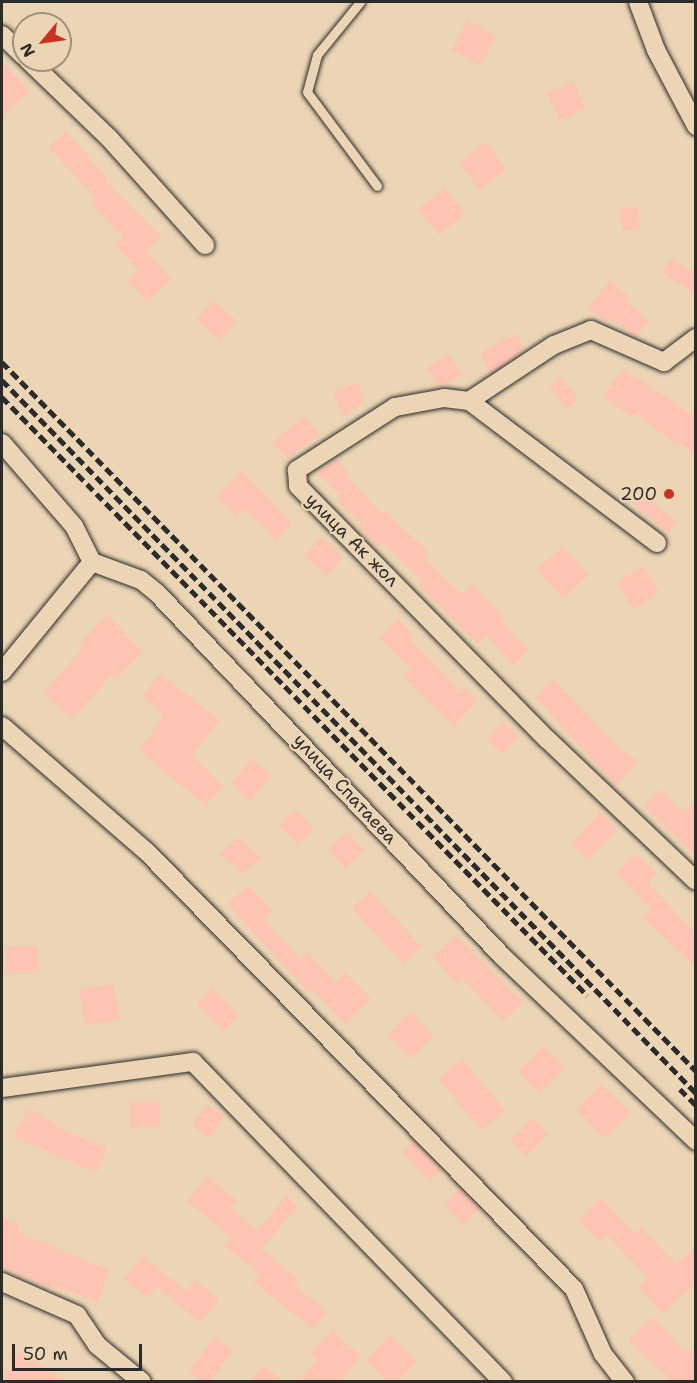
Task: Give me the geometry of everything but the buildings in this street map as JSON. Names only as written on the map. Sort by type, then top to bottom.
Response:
[{"type":"street","points":[[638,2],[656,50],[696,126]]},
{"type":"street","points":[[40,72],[109,138],[205,245]]},
{"type":"street","points":[[657,543],[470,401],[554,345],[591,330],[663,362],[696,338]]},
{"type":"street","name":"улица Ак жол","points":[[470,401],[444,398],[395,407],[297,470],[298,486],[548,740],[696,881]]},
{"type":"street","points":[[2,442],[74,526],[92,562],[2,672]]},
{"type":"street","name":"улица Спатаева","points":[[92,562],[141,580],[157,593],[502,957],[696,1141]]},
{"type":"street","points":[[2,726],[146,851],[574,1289],[603,1354],[625,1382]]},
{"type":"street","points":[[2,1088],[193,1062],[503,1382]]},
{"type":"street","points":[[2,1282],[76,1315],[97,1345],[142,1382]]},
{"type":"lane","points":[[360,2],[317,55],[307,92],[377,186]]},
{"type":"railway","points":[[2,362],[696,1071]]},
{"type":"railway","points":[[2,380],[696,1093]]},
{"type":"railway","points":[[2,397],[587,995]]},
{"type":"railway","points":[[680,1089],[696,1105]]},
{"type":"place","name":"200","points":[[669,494]]}]
